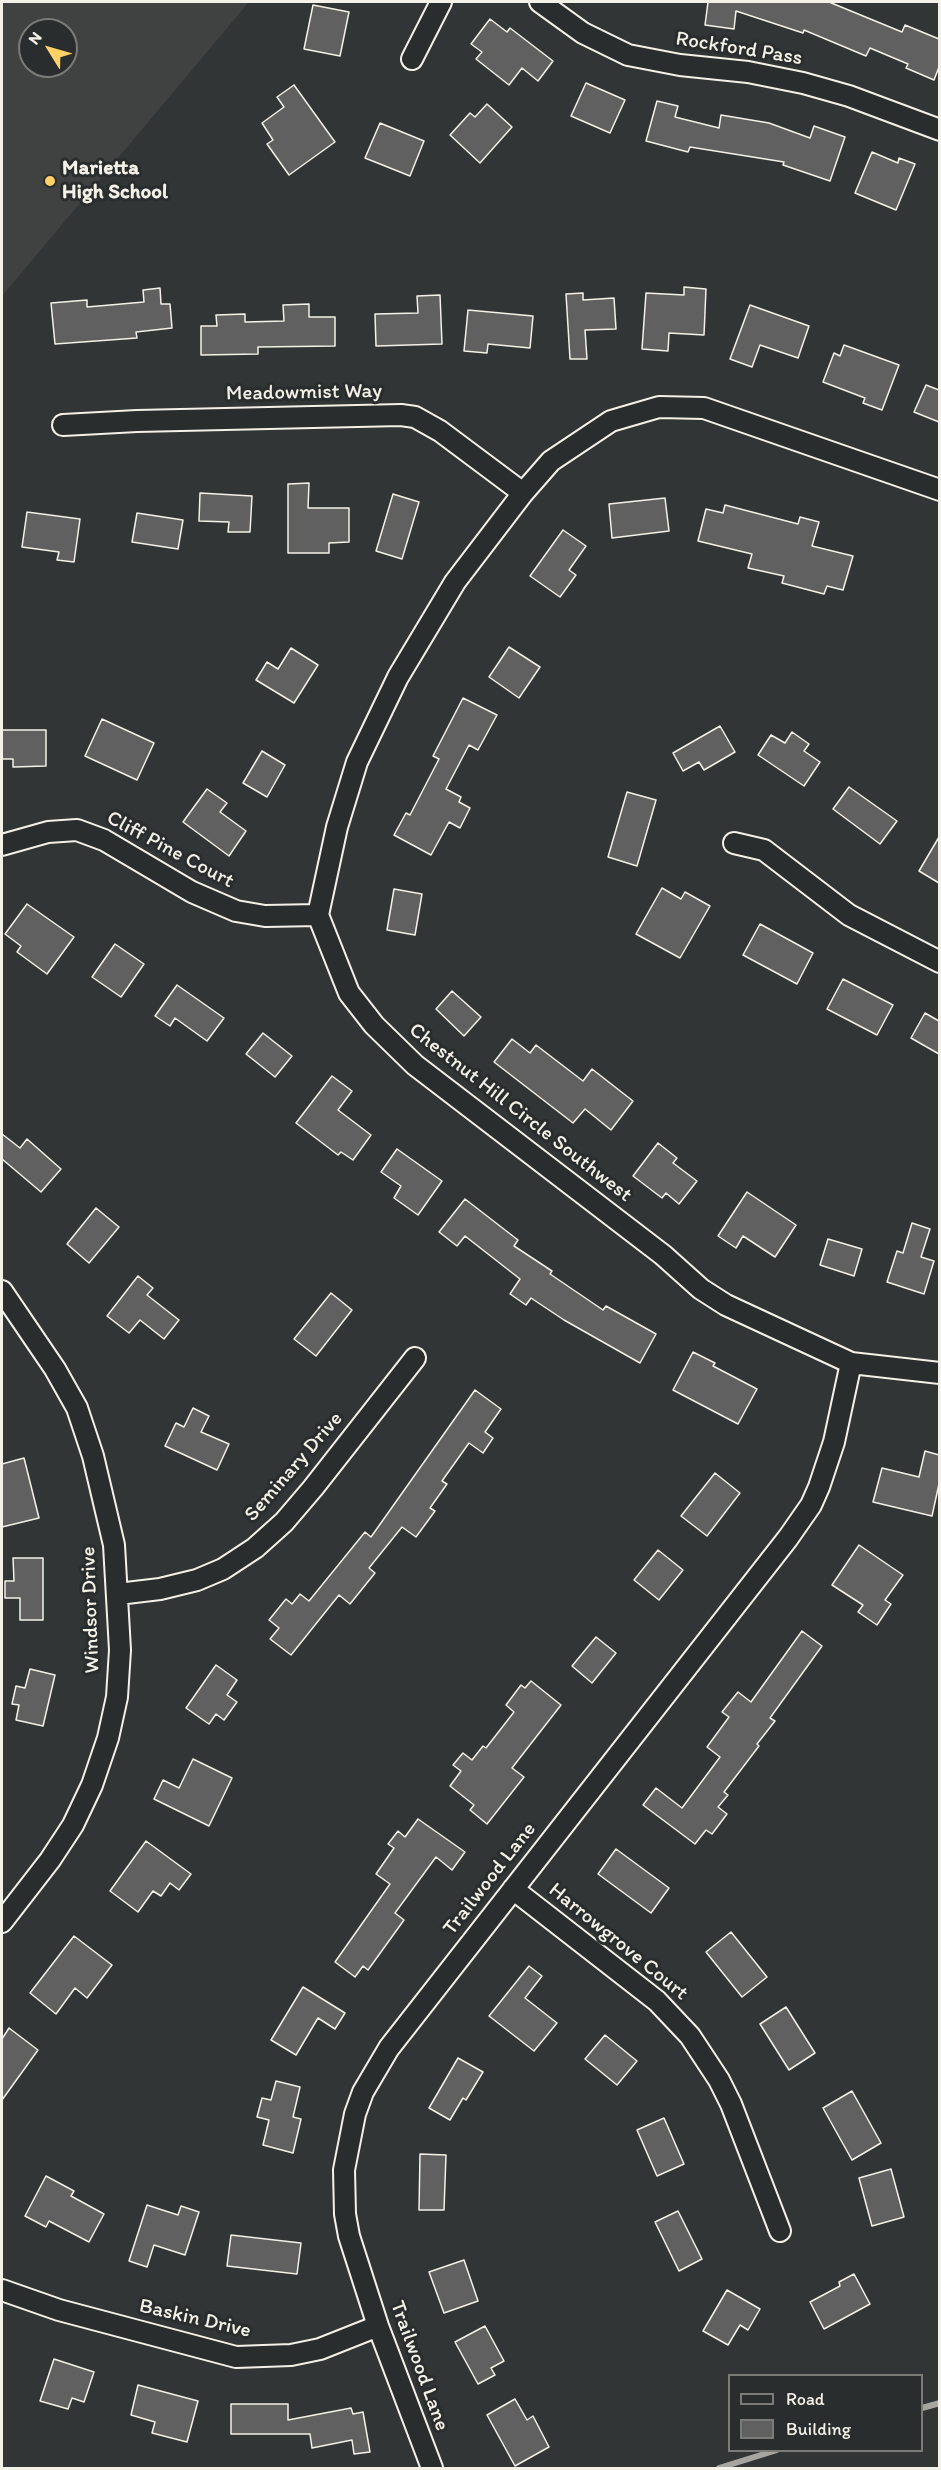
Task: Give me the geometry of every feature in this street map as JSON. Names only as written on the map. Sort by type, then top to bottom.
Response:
[{"type":"street","points":[[412,59],[441,2]]},
{"type":"street","name":"Rockford Pass","points":[[540,2],[583,33],[628,55],[680,65],[748,72],[795,81],[849,96],[939,130]]},
{"type":"street","points":[[318,915],[337,827],[357,762],[387,699],[455,582],[523,493],[551,461],[611,421],[659,406],[704,408],[939,490]]},
{"type":"street","name":"Meadowmist Way","points":[[63,425],[171,420],[401,415],[415,417],[441,430],[523,493]]},
{"type":"street","name":"Cliff Pine Court","points":[[2,845],[48,832],[77,830],[104,840],[192,892],[237,911],[265,916],[318,915]]},
{"type":"street","points":[[734,843],[764,850],[849,915],[939,962]]},
{"type":"street","name":"Chestnut Hill Circle Southwest","points":[[318,915],[350,993],[374,1025],[415,1065],[663,1255],[701,1289],[726,1305],[851,1363],[939,1373]]},
{"type":"street","name":"Windsor Drive","points":[[2,1291],[55,1369],[76,1408],[93,1456],[114,1545],[120,1650],[117,1696],[108,1738],[92,1785],[73,1826],[2,1922]]},
{"type":"street","name":"Seminary Drive","points":[[118,1594],[160,1589],[197,1580],[224,1569],[255,1548],[284,1522],[314,1488],[415,1358]]},
{"type":"street","name":"Trailwood Lane","points":[[432,2469],[378,2326],[349,2236],[345,2214],[344,2170],[355,2114],[363,2092],[389,2048],[788,1538],[811,1505],[834,1442],[851,1363]]},
{"type":"street","name":"Harrowgrove Court","points":[[513,1889],[657,2001],[690,2036],[719,2080],[731,2104],[780,2231]]},
{"type":"street","name":"Baskin Drive","points":[[2,2289],[50,2308],[236,2357],[300,2353],[347,2340],[378,2326]]},
{"type":"shaded area","name":"Marietta High School","points":[[2,2],[249,2],[2,296]]},
{"type":"building","points":[[708,2],[829,2],[902,32],[905,25],[939,39],[939,67],[934,80],[906,68],[908,64],[870,48],[866,56],[804,30],[803,33],[736,11],[734,29],[705,25]]},
{"type":"building","points":[[313,5],[349,12],[340,56],[304,49]]},
{"type":"building","points":[[490,19],[507,32],[510,28],[553,61],[538,81],[522,68],[509,85],[476,59],[482,52],[471,44]]},
{"type":"building","points":[[586,83],[625,100],[610,133],[571,116]]},
{"type":"building","points":[[294,85],[335,142],[289,175],[267,144],[273,140],[262,123],[284,107],[277,97]]},
{"type":"building","points":[[657,101],[678,106],[675,117],[719,128],[721,115],[769,123],[810,138],[814,126],[845,137],[830,181],[783,165],[784,162],[690,147],[688,152],[646,141]]},
{"type":"building","points":[[487,104],[512,127],[480,163],[450,135],[470,113],[475,117]]},
{"type":"building","points":[[380,123],[424,141],[410,176],[365,158]]},
{"type":"building","points":[[872,152],[898,163],[899,158],[915,164],[896,210],[855,193]]},
{"type":"building","points":[[684,287],[706,289],[704,335],[669,333],[668,351],[642,349],[646,293],[684,295]]},
{"type":"building","points":[[160,288],[161,304],[170,304],[172,328],[136,332],[137,338],[55,344],[51,303],[87,300],[87,307],[144,302],[143,290]]},
{"type":"building","points":[[583,293],[583,300],[614,298],[616,329],[585,330],[587,359],[570,359],[566,294]]},
{"type":"building","points":[[440,295],[442,344],[376,346],[375,314],[418,313],[417,296]]},
{"type":"building","points":[[309,304],[309,317],[335,317],[335,346],[258,347],[258,354],[201,355],[201,326],[217,326],[216,315],[245,314],[245,322],[284,321],[283,305]]},
{"type":"building","points":[[750,305],[809,326],[798,358],[760,345],[752,367],[730,359]]},
{"type":"building","points":[[468,310],[533,316],[530,348],[488,344],[487,353],[464,351]]},
{"type":"building","points":[[844,345],[899,365],[882,410],[863,403],[865,398],[823,382],[834,353],[840,356]]},
{"type":"building","points":[[926,385],[939,390],[939,422],[914,412]]},
{"type":"building","points":[[309,483],[308,508],[349,508],[349,542],[329,543],[329,553],[288,553],[288,484]]},
{"type":"building","points":[[200,493],[252,496],[250,532],[228,532],[229,522],[199,521]]},
{"type":"building","points":[[393,494],[419,502],[402,559],[376,551]]},
{"type":"building","points":[[665,498],[669,531],[612,538],[609,504]]},
{"type":"building","points":[[725,505],[798,524],[800,517],[819,522],[812,546],[853,556],[843,590],[827,586],[824,594],[782,583],[784,576],[748,568],[752,554],[698,541],[706,509],[723,513]]},
{"type":"building","points":[[27,512],[80,519],[74,562],[57,560],[59,552],[22,547]]},
{"type":"building","points":[[137,513],[183,520],[178,549],[132,542]]},
{"type":"building","points":[[563,530],[586,546],[569,570],[576,575],[560,597],[530,576]]},
{"type":"building","points":[[509,647],[540,667],[519,698],[489,677]]},
{"type":"building","points":[[291,648],[318,665],[294,703],[256,680],[267,662],[278,669]]},
{"type":"building","points":[[463,698],[497,715],[478,750],[469,745],[446,789],[461,797],[459,802],[470,808],[460,828],[449,822],[431,855],[394,835],[406,813],[410,815],[439,759],[433,756]]},
{"type":"building","points":[[102,719],[154,743],[137,780],[85,756]]},
{"type":"building","points":[[720,726],[735,752],[704,770],[699,762],[683,771],[673,753]]},
{"type":"building","points":[[2,730],[46,730],[46,766],[13,767],[13,759],[2,759]]},
{"type":"building","points":[[792,732],[809,744],[804,751],[820,762],[804,786],[758,755],[771,735],[785,743]]},
{"type":"building","points":[[262,751],[285,765],[267,797],[243,783]]},
{"type":"building","points":[[849,787],[897,821],[880,844],[833,809]]},
{"type":"building","points":[[207,789],[227,803],[220,812],[246,831],[229,856],[183,822]]},
{"type":"building","points":[[627,792],[656,800],[637,866],[608,857]]},
{"type":"building","points":[[939,837],[939,883],[919,871]]},
{"type":"building","points":[[662,888],[681,899],[685,892],[710,906],[680,958],[636,934]]},
{"type":"building","points":[[394,889],[422,894],[415,935],[387,930]]},
{"type":"building","points":[[27,904],[74,937],[47,974],[17,952],[21,946],[5,934]]},
{"type":"building","points":[[760,924],[813,953],[797,984],[743,955]]},
{"type":"building","points":[[115,944],[144,964],[121,997],[92,977]]},
{"type":"building","points":[[843,979],[893,1005],[877,1035],[827,1009]]},
{"type":"building","points":[[177,985],[224,1018],[207,1041],[175,1018],[170,1026],[155,1016]]},
{"type":"building","points":[[452,991],[481,1017],[464,1036],[436,1009]]},
{"type":"building","points":[[925,1013],[939,1021],[939,1054],[911,1038]]},
{"type":"building","points":[[263,1033],[292,1056],[275,1077],[246,1054]]},
{"type":"building","points":[[512,1039],[530,1053],[536,1045],[583,1081],[592,1069],[633,1101],[611,1130],[585,1109],[573,1123],[494,1062]]},
{"type":"building","points":[[332,1076],[352,1091],[338,1110],[371,1135],[353,1160],[341,1152],[338,1155],[296,1123]]},
{"type":"building","points":[[2,1134],[20,1148],[27,1139],[61,1169],[41,1192],[2,1159]]},
{"type":"building","points":[[658,1143],[677,1158],[673,1163],[697,1181],[679,1204],[666,1193],[662,1198],[633,1176]]},
{"type":"building","points":[[397,1149],[442,1181],[418,1215],[394,1198],[401,1186],[381,1172]]},
{"type":"building","points":[[747,1192],[796,1225],[775,1257],[743,1236],[736,1248],[718,1236]]},
{"type":"building","points":[[465,1199],[518,1240],[514,1246],[552,1271],[550,1274],[603,1310],[606,1306],[656,1334],[640,1363],[564,1320],[531,1298],[526,1305],[510,1294],[520,1279],[465,1236],[457,1246],[439,1232]]},
{"type":"building","points":[[96,1208],[119,1227],[89,1263],[67,1244]]},
{"type":"building","points":[[912,1223],[930,1229],[921,1257],[934,1261],[924,1294],[887,1282],[897,1251],[903,1253]]},
{"type":"building","points":[[828,1239],[862,1249],[854,1276],[820,1265]]},
{"type":"building","points":[[138,1276],[153,1288],[147,1295],[179,1320],[164,1339],[140,1320],[129,1333],[107,1316]]},
{"type":"building","points":[[331,1293],[352,1310],[316,1356],[294,1339]]},
{"type":"building","points":[[693,1352],[715,1363],[713,1366],[757,1389],[738,1424],[673,1390]]},
{"type":"building","points":[[475,1390],[501,1409],[485,1432],[493,1438],[483,1453],[469,1443],[442,1481],[447,1484],[430,1508],[435,1511],[416,1537],[402,1527],[369,1568],[375,1573],[350,1604],[339,1595],[291,1655],[270,1639],[279,1628],[269,1620],[286,1599],[292,1604],[300,1594],[309,1601],[365,1532],[371,1537]]},
{"type":"building","points":[[193,1408],[209,1416],[201,1432],[229,1444],[217,1470],[165,1446],[176,1423],[184,1427]]},
{"type":"building","points":[[925,1451],[939,1455],[939,1484],[932,1516],[873,1502],[882,1468],[919,1477]]},
{"type":"building","points":[[24,1458],[39,1518],[2,1527],[2,1464]]},
{"type":"building","points":[[715,1473],[740,1493],[707,1536],[681,1516]]},
{"type":"building","points":[[859,1545],[903,1575],[885,1600],[891,1604],[877,1625],[858,1612],[863,1605],[832,1585]]},
{"type":"building","points":[[658,1550],[683,1570],[659,1600],[634,1580]]},
{"type":"building","points":[[13,1558],[43,1558],[43,1620],[20,1620],[20,1598],[5,1598],[5,1581],[14,1581]]},
{"type":"building","points":[[802,1631],[822,1646],[770,1718],[775,1721],[757,1744],[759,1746],[724,1792],[728,1795],[718,1807],[727,1814],[712,1834],[706,1830],[695,1844],[643,1805],[656,1788],[682,1808],[720,1757],[707,1747],[729,1717],[722,1712],[738,1692],[751,1702]]},
{"type":"building","points":[[596,1637],[616,1653],[592,1683],[572,1666]]},
{"type":"building","points":[[216,1665],[237,1680],[227,1695],[237,1702],[224,1720],[216,1714],[209,1724],[186,1708]]},
{"type":"building","points":[[30,1669],[55,1675],[43,1726],[16,1720],[19,1705],[12,1704],[16,1686],[25,1688]]},
{"type":"building","points":[[531,1681],[561,1705],[512,1768],[524,1777],[487,1824],[470,1810],[474,1805],[450,1786],[461,1771],[453,1765],[463,1753],[472,1760],[483,1746],[486,1748],[514,1712],[506,1705],[521,1685],[525,1688]]},
{"type":"building","points":[[193,1759],[232,1778],[209,1826],[154,1799],[163,1780],[179,1788]]},
{"type":"building","points":[[418,1819],[465,1852],[452,1870],[436,1857],[395,1913],[404,1920],[368,1970],[363,1966],[355,1977],[335,1962],[390,1884],[376,1874],[394,1848],[388,1844],[398,1831],[405,1837]]},
{"type":"building","points":[[146,1841],[191,1874],[179,1890],[170,1883],[161,1896],[153,1891],[138,1912],[110,1891]]},
{"type":"building","points":[[616,1849],[669,1888],[651,1913],[598,1874]]},
{"type":"building","points":[[731,1932],[767,1977],[742,1997],[706,1952]]},
{"type":"building","points":[[74,1936],[112,1965],[87,1998],[75,1988],[56,2014],[30,1993]]},
{"type":"building","points":[[529,1966],[542,1976],[525,1998],[557,2023],[534,2051],[489,2016]]},
{"type":"building","points":[[303,1987],[345,2013],[335,2029],[318,2018],[296,2055],[271,2040]]},
{"type":"building","points":[[786,2007],[815,2053],[789,2070],[760,2024]]},
{"type":"building","points":[[9,2028],[38,2050],[2,2100],[2,2039]]},
{"type":"building","points":[[605,2035],[637,2061],[617,2085],[585,2059]]},
{"type":"building","points":[[458,2058],[483,2072],[466,2100],[463,2098],[450,2120],[429,2108]]},
{"type":"building","points":[[276,2081],[300,2087],[293,2117],[301,2119],[293,2153],[263,2145],[269,2120],[257,2117],[262,2098],[271,2100]]},
{"type":"building","points":[[852,2091],[881,2143],[852,2160],[823,2108]]},
{"type":"building","points":[[664,2118],[684,2164],[657,2176],[637,2130]]},
{"type":"building","points":[[420,2154],[446,2155],[444,2210],[419,2210]]},
{"type":"building","points":[[891,2169],[904,2217],[872,2226],[859,2178]]},
{"type":"building","points":[[46,2176],[74,2191],[71,2196],[104,2214],[89,2242],[49,2221],[46,2227],[25,2216]]},
{"type":"building","points":[[147,2205],[178,2215],[181,2206],[199,2212],[185,2255],[154,2245],[147,2267],[129,2261]]},
{"type":"building","points":[[678,2211],[702,2259],[679,2271],[655,2222]]},
{"type":"building","points":[[231,2235],[301,2243],[297,2274],[227,2266]]},
{"type":"building","points":[[464,2260],[478,2301],[444,2313],[429,2272]]},
{"type":"building","points":[[854,2274],[870,2304],[824,2329],[810,2302],[840,2286],[839,2282]]},
{"type":"building","points":[[727,2290],[760,2309],[748,2330],[740,2325],[728,2345],[703,2331]]},
{"type":"building","points":[[485,2326],[504,2361],[491,2368],[495,2375],[478,2384],[455,2342]]},
{"type":"building","points":[[54,2359],[94,2372],[84,2402],[72,2398],[68,2409],[40,2401]]},
{"type":"building","points":[[138,2385],[198,2401],[187,2442],[152,2433],[155,2422],[131,2415]]},
{"type":"building","points":[[515,2399],[527,2420],[533,2416],[549,2447],[515,2466],[487,2415]]},
{"type":"building","points":[[231,2404],[288,2404],[288,2420],[351,2408],[353,2414],[363,2412],[370,2452],[354,2454],[352,2440],[312,2448],[310,2434],[231,2434]]},
{"type":"waterway","points":[[923,2408],[940,2403]]},
{"type":"waterway","points":[[719,2468],[771,2452]]},
{"type":"place","name":"Marietta High School","points":[[50,181]]}]
